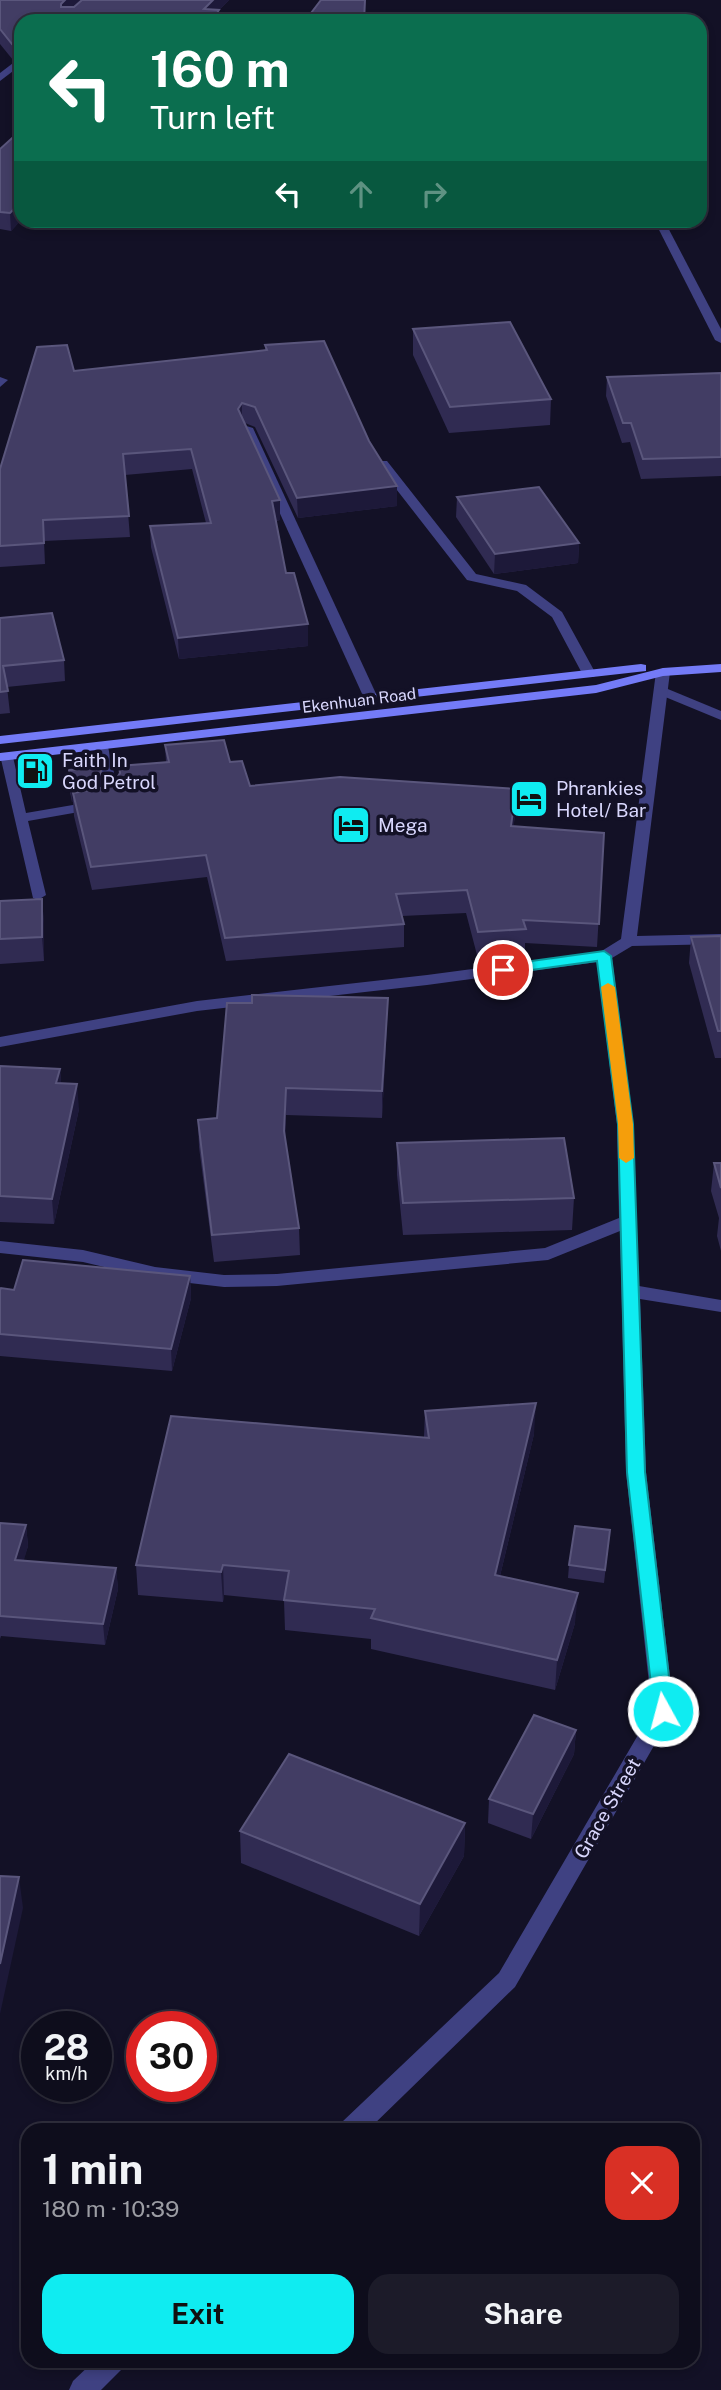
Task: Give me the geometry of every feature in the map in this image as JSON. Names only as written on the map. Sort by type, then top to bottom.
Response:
[{"type":"main road","name":"Ekenhuan Road","points":[[0,740],[721,658]]},
{"type":"main road","name":"Ekenhuan Road","points":[[3,757],[663,681],[721,668]]},
{"type":"street","points":[[0,78],[14,66]]},
{"type":"street","points":[[663,228],[721,340]]},
{"type":"street","points":[[247,428],[371,698]]},
{"type":"street","points":[[383,464],[472,577],[521,588],[557,615],[589,674]]},
{"type":"street","points":[[629,941],[663,681],[721,716]]},
{"type":"street","points":[[21,818],[108,803],[112,794],[101,747]]},
{"type":"street","points":[[3,757],[21,818],[38,895]]},
{"type":"street","points":[[0,1042],[197,1006],[428,980],[604,956],[629,941],[721,939]]},
{"type":"street","name":"Grace Street","points":[[358,2123],[507,1980],[663,1711],[636,1472],[625,1124],[604,956]]},
{"type":"street","points":[[0,1247],[83,1256],[183,1276],[224,1281],[277,1280],[548,1254],[628,1221]]},
{"type":"street","points":[[631,1291],[721,1306]]},
{"type":"street","points":[[82,2390],[105,2368]]},
{"type":"building","points":[[0,0],[65,0],[61,7],[74,7],[82,0],[213,0],[204,9],[219,10],[216,14],[14,14],[12,44],[0,29]]},
{"type":"building","points":[[321,0],[365,0],[364,14],[310,14]]},
{"type":"building","points":[[14,136],[14,209],[10,213],[0,212],[0,149]]},
{"type":"building","points":[[510,322],[551,399],[450,407],[413,329]]},
{"type":"building","points":[[324,341],[369,441],[397,486],[297,498],[255,407],[242,403],[238,409],[280,500],[272,501],[286,573],[294,573],[308,624],[178,638],[150,526],[211,523],[191,449],[123,454],[129,516],[43,520],[44,543],[0,546],[0,469],[37,347],[67,345],[74,371],[267,350],[265,345]]},
{"type":"building","points":[[721,373],[721,457],[643,459],[631,423],[623,423],[607,377]]},
{"type":"building","points":[[539,487],[579,543],[495,554],[457,497]]},
{"type":"building","points":[[52,613],[64,660],[3,666],[8,691],[0,692],[0,618]]},
{"type":"building","points":[[224,740],[230,762],[242,761],[250,786],[340,777],[516,789],[511,826],[604,833],[599,924],[523,920],[526,929],[478,932],[467,890],[396,894],[404,924],[225,938],[206,855],[91,867],[73,793],[112,786],[120,773],[119,766],[169,762],[165,745]]},
{"type":"building","points":[[100,768],[99,776],[70,781],[69,770]]},
{"type":"building","points":[[42,899],[42,937],[0,939],[0,901]]},
{"type":"building","points":[[721,936],[721,1031],[718,1031],[691,937]]},
{"type":"building","points":[[252,995],[388,998],[382,1091],[286,1088],[284,1131],[299,1228],[212,1235],[198,1120],[217,1118],[227,1003],[252,1003]]},
{"type":"building","points":[[0,1066],[60,1069],[56,1083],[77,1084],[52,1199],[0,1196]]},
{"type":"building","points":[[564,1138],[574,1198],[403,1203],[397,1143]]},
{"type":"building","points":[[714,1163],[721,1163],[721,1188]]},
{"type":"building","points":[[23,1260],[190,1276],[171,1349],[0,1334],[0,1290],[14,1290]]},
{"type":"building","points":[[536,1403],[495,1575],[578,1593],[557,1660],[371,1618],[375,1609],[284,1600],[289,1571],[223,1565],[221,1572],[136,1565],[171,1416],[429,1438],[425,1411]]},
{"type":"building","points":[[0,1523],[26,1525],[15,1560],[116,1568],[103,1624],[0,1616]]},
{"type":"building","points":[[575,1526],[610,1530],[605,1570],[569,1565]]},
{"type":"building","points":[[534,1715],[576,1730],[533,1814],[489,1799]]},
{"type":"building","points":[[289,1754],[465,1823],[420,1904],[240,1831]]},
{"type":"building","points":[[0,1876],[19,1877],[0,1964]]},
{"type":"slow traffic","points":[[608,987],[625,1124],[626,1158]]},
{"type":"place","name":"Faith In God Petrol","points":[[35,771]]},
{"type":"place","name":"Phrankies Hotel/ Bar","points":[[529,799]]},
{"type":"place","name":"Mega","points":[[351,825]]},
{"type":"route","points":[[503,970],[604,956],[625,1124],[636,1472],[663,1711]]}]
